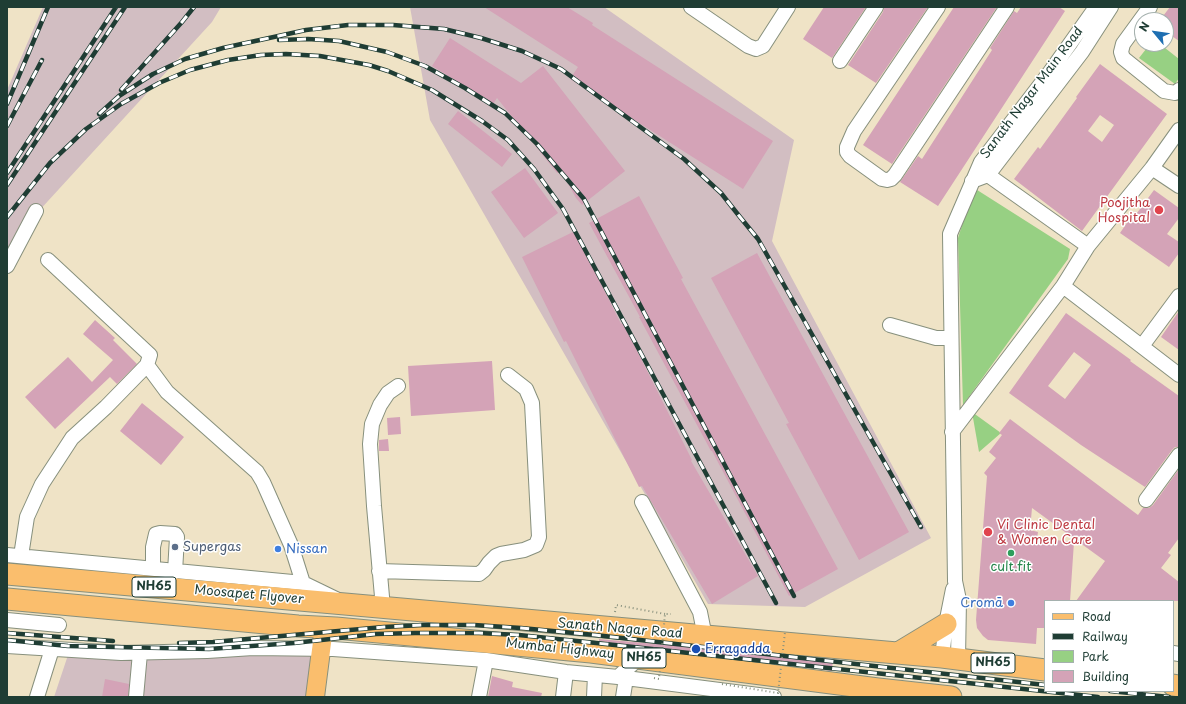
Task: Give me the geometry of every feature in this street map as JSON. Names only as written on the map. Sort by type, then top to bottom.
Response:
[{"type":"highway","name":"Moosapet Flyover","points":[[7,574],[303,592],[346,604]]},
{"type":"highway","name":"Moosapet Flyover","points":[[7,599],[298,626],[330,627]]},
{"type":"highway","name":"Sanath Nagar Road","points":[[346,604],[950,658]]},
{"type":"highway","points":[[469,641],[471,616]]},
{"type":"highway","points":[[553,648],[555,623]]},
{"type":"highway","points":[[898,653],[946,624]]},
{"type":"highway","name":"Mumbai Highway","points":[[330,627],[640,657],[762,674],[876,693],[941,697]]},
{"type":"highway","name":"NH65","points":[[950,658],[1044,670]]},
{"type":"main road","points":[[315,697],[327,649],[330,627]]},
{"type":"main road","points":[[326,697],[327,649]]},
{"type":"street","points":[[691,7],[748,46],[756,49],[763,46],[788,7]]},
{"type":"street","points":[[840,61],[876,7]]},
{"type":"street","points":[[938,7],[854,131],[847,147],[847,152],[850,156],[882,179],[891,179],[895,175],[1007,7]]},
{"type":"street","points":[[972,181],[988,175],[1082,52],[1094,11],[1111,7]]},
{"type":"street","points":[[1150,7],[1123,44],[1121,52],[1123,58],[1164,91],[1175,93],[1179,90]]},
{"type":"street","name":"Sanath Nagar Main Road","points":[[955,581],[950,234],[981,162],[1050,72],[1094,11]]},
{"type":"street","points":[[952,432],[1063,286],[1088,246],[1152,168],[1179,130]]},
{"type":"street","points":[[1152,168],[1179,186]]},
{"type":"street","points":[[988,175],[1088,246]]},
{"type":"street","points":[[7,266],[36,211]]},
{"type":"street","points":[[48,260],[150,355],[147,365],[106,407],[72,438],[42,484],[27,516],[14,555],[153,568],[303,592],[291,545],[263,482],[257,472],[167,392],[147,365]]},
{"type":"street","points":[[1063,286],[1179,375]]},
{"type":"street","points":[[1142,346],[1179,296]]},
{"type":"street","points":[[890,326],[936,338],[952,338]]},
{"type":"street","points":[[379,571],[479,574],[496,556],[524,550],[536,544],[540,537],[532,403],[526,389],[508,375]]},
{"type":"street","points":[[383,608],[370,444],[372,424],[380,405],[388,393],[398,386]]},
{"type":"street","points":[[1146,500],[1179,455]]},
{"type":"street","points":[[642,502],[700,612],[705,636]]},
{"type":"street","points":[[153,568],[153,547],[156,534],[175,534],[177,537],[175,572]]},
{"type":"street","points":[[950,658],[946,624],[955,581]]},
{"type":"street","points":[[950,658],[959,600],[955,581]]},
{"type":"street","points":[[7,620],[59,625]]},
{"type":"street","points":[[7,646],[121,653],[208,651],[253,648],[327,649],[486,660],[566,672],[774,697]]},
{"type":"street","points":[[37,697],[52,649]]},
{"type":"street","points":[[136,697],[140,653]]},
{"type":"street","points":[[623,697],[622,678],[640,657]]},
{"type":"street","points":[[479,697],[486,660]]},
{"type":"street","points":[[563,697],[566,672]]},
{"type":"street","points":[[759,695],[762,674]]},
{"type":"street","points":[[594,697],[595,675]]},
{"type":"path","points":[[616,605],[671,614]]},
{"type":"path","points":[[654,678],[659,679],[665,614]]},
{"type":"path","points":[[722,684],[778,693],[785,632]]},
{"type":"shaded area","points":[[43,7],[221,7],[212,22],[37,213],[7,252],[7,90]]},
{"type":"shaded area","points":[[410,7],[604,7],[794,140],[772,241],[931,538],[805,607],[708,604],[430,120]]},
{"type":"shaded area","points":[[72,643],[317,652],[313,697],[54,697]]},
{"type":"green space","points":[[1144,52],[1170,52],[1179,59],[1179,78],[1175,84],[1139,58]]},
{"type":"green space","points":[[974,188],[1070,249],[1068,259],[963,405],[958,238]]},
{"type":"green space","points":[[972,412],[1001,433],[979,452]]},
{"type":"building","points":[[484,7],[567,7],[593,23],[592,25],[773,141],[743,189],[570,79],[578,67]]},
{"type":"building","points":[[824,7],[866,7],[832,58],[803,39]]},
{"type":"building","points":[[884,7],[928,7],[876,83],[848,65],[883,12]]},
{"type":"building","points":[[954,7],[997,7],[892,164],[863,145]]},
{"type":"building","points":[[1021,7],[1059,7],[1065,11],[938,206],[900,182],[918,156],[922,159],[992,50],[990,48],[1014,11],[1017,13]]},
{"type":"building","points":[[1170,7],[1179,7],[1179,41],[1174,38],[1174,12],[1166,12]]},
{"type":"building","points":[[450,38],[521,83],[543,66],[625,171],[582,205],[576,198],[561,171],[557,173],[497,98],[493,104],[432,66]]},
{"type":"building","points":[[1100,64],[1167,114],[1082,231],[1014,179],[1038,147],[1040,149],[1077,98],[1076,97]],"holes":[[[1100,115],[1114,125],[1102,142],[1088,131]]]},
{"type":"building","points":[[458,111],[512,154],[502,167],[448,124]]},
{"type":"building","points":[[525,168],[558,213],[524,238],[491,192]]},
{"type":"building","points":[[1154,190],[1179,208],[1179,218],[1167,234],[1179,242],[1179,253],[1169,267],[1120,233],[1135,211],[1137,213]]},
{"type":"building","points":[[639,196],[683,278],[681,279],[838,569],[789,596],[589,223]]},
{"type":"building","points":[[575,231],[621,324],[623,323],[692,460],[691,461],[758,576],[712,604],[642,486],[639,487],[522,257]]},
{"type":"building","points":[[757,253],[909,532],[859,560],[786,424],[789,423],[711,278]]},
{"type":"building","points":[[1179,311],[1179,350],[1161,337]]},
{"type":"building","points":[[1066,313],[1179,396],[1179,447],[1175,447],[1172,450],[1145,487],[1081,445],[1009,393]],"holes":[[[1074,352],[1091,365],[1065,399],[1048,386]]]},
{"type":"building","points":[[95,320],[115,338],[113,340],[137,364],[117,384],[110,377],[55,429],[25,397],[68,357],[92,382],[113,360],[83,334]]},
{"type":"building","points":[[492,361],[495,410],[411,416],[408,366]]},
{"type":"building","points":[[142,403],[184,437],[161,465],[120,431]]},
{"type":"building","points":[[400,417],[401,434],[388,435],[387,418]]},
{"type":"building","points":[[1010,419],[1138,515],[1143,508],[1149,508],[1153,505],[1179,469],[1179,538],[1168,553],[1171,555],[1161,568],[1179,582],[1179,601],[1077,600],[1105,561],[1032,508],[1030,530],[1038,532],[1037,538],[1074,542],[1070,600],[1044,600],[1044,628],[1037,628],[1036,644],[988,640],[983,636],[977,628],[976,620],[987,476],[984,473],[996,458],[989,452],[1002,435],[999,433]]},
{"type":"building","points":[[388,439],[389,451],[379,451],[379,440]]},
{"type":"building","points":[[599,639],[833,659],[832,671],[599,641]]},
{"type":"building","points":[[492,676],[513,682],[512,687],[542,693],[541,697],[488,697]]},
{"type":"building","points":[[105,679],[129,684],[128,697],[102,697]]},
{"type":"railway","points":[[7,104],[48,7]]},
{"type":"railway","points":[[7,173],[116,7]]},
{"type":"railway","points":[[7,185],[125,7]]},
{"type":"railway","points":[[121,90],[194,7]]},
{"type":"railway","points":[[99,114],[119,96],[153,74],[185,59],[223,48],[306,30],[348,25],[393,25],[444,29],[481,38],[522,51],[561,69],[684,159],[721,193],[758,239],[921,527]]},
{"type":"railway","points":[[279,40],[308,39],[339,41],[387,52],[425,66],[465,88],[505,113],[537,144],[584,199],[794,596]]},
{"type":"railway","points":[[7,217],[50,163],[86,129],[121,104],[159,83],[190,70],[228,60],[261,55],[286,54],[320,56],[369,65],[388,71],[432,90],[482,121],[508,140],[534,169],[563,209],[776,603]]},
{"type":"railway","points":[[7,126],[42,60]]},
{"type":"railway","points":[[179,643],[213,642],[384,627],[474,625],[595,635],[1044,685]]},
{"type":"railway","points":[[7,633],[113,641]]},
{"type":"railway","points":[[7,640],[68,646],[209,649],[294,643],[376,634],[479,633],[519,635],[1044,691]]},
{"type":"railway","points":[[1051,692],[1098,697]]},
{"type":"railway","points":[[1120,692],[1169,697]]},
{"type":"place","name":"Poojitha Hospital","points":[[1159,210]]},
{"type":"place","name":"Vi Clinic Dental & Women Care","points":[[988,532]]},
{"type":"place","name":"Supergas","points":[[175,547]]},
{"type":"place","name":"Nissan","points":[[278,549]]},
{"type":"place","name":"cult.fit","points":[[1011,553]]},
{"type":"place","name":"Cromā","points":[[1011,603]]},
{"type":"place","name":"Erragadda","points":[[696,649]]}]
